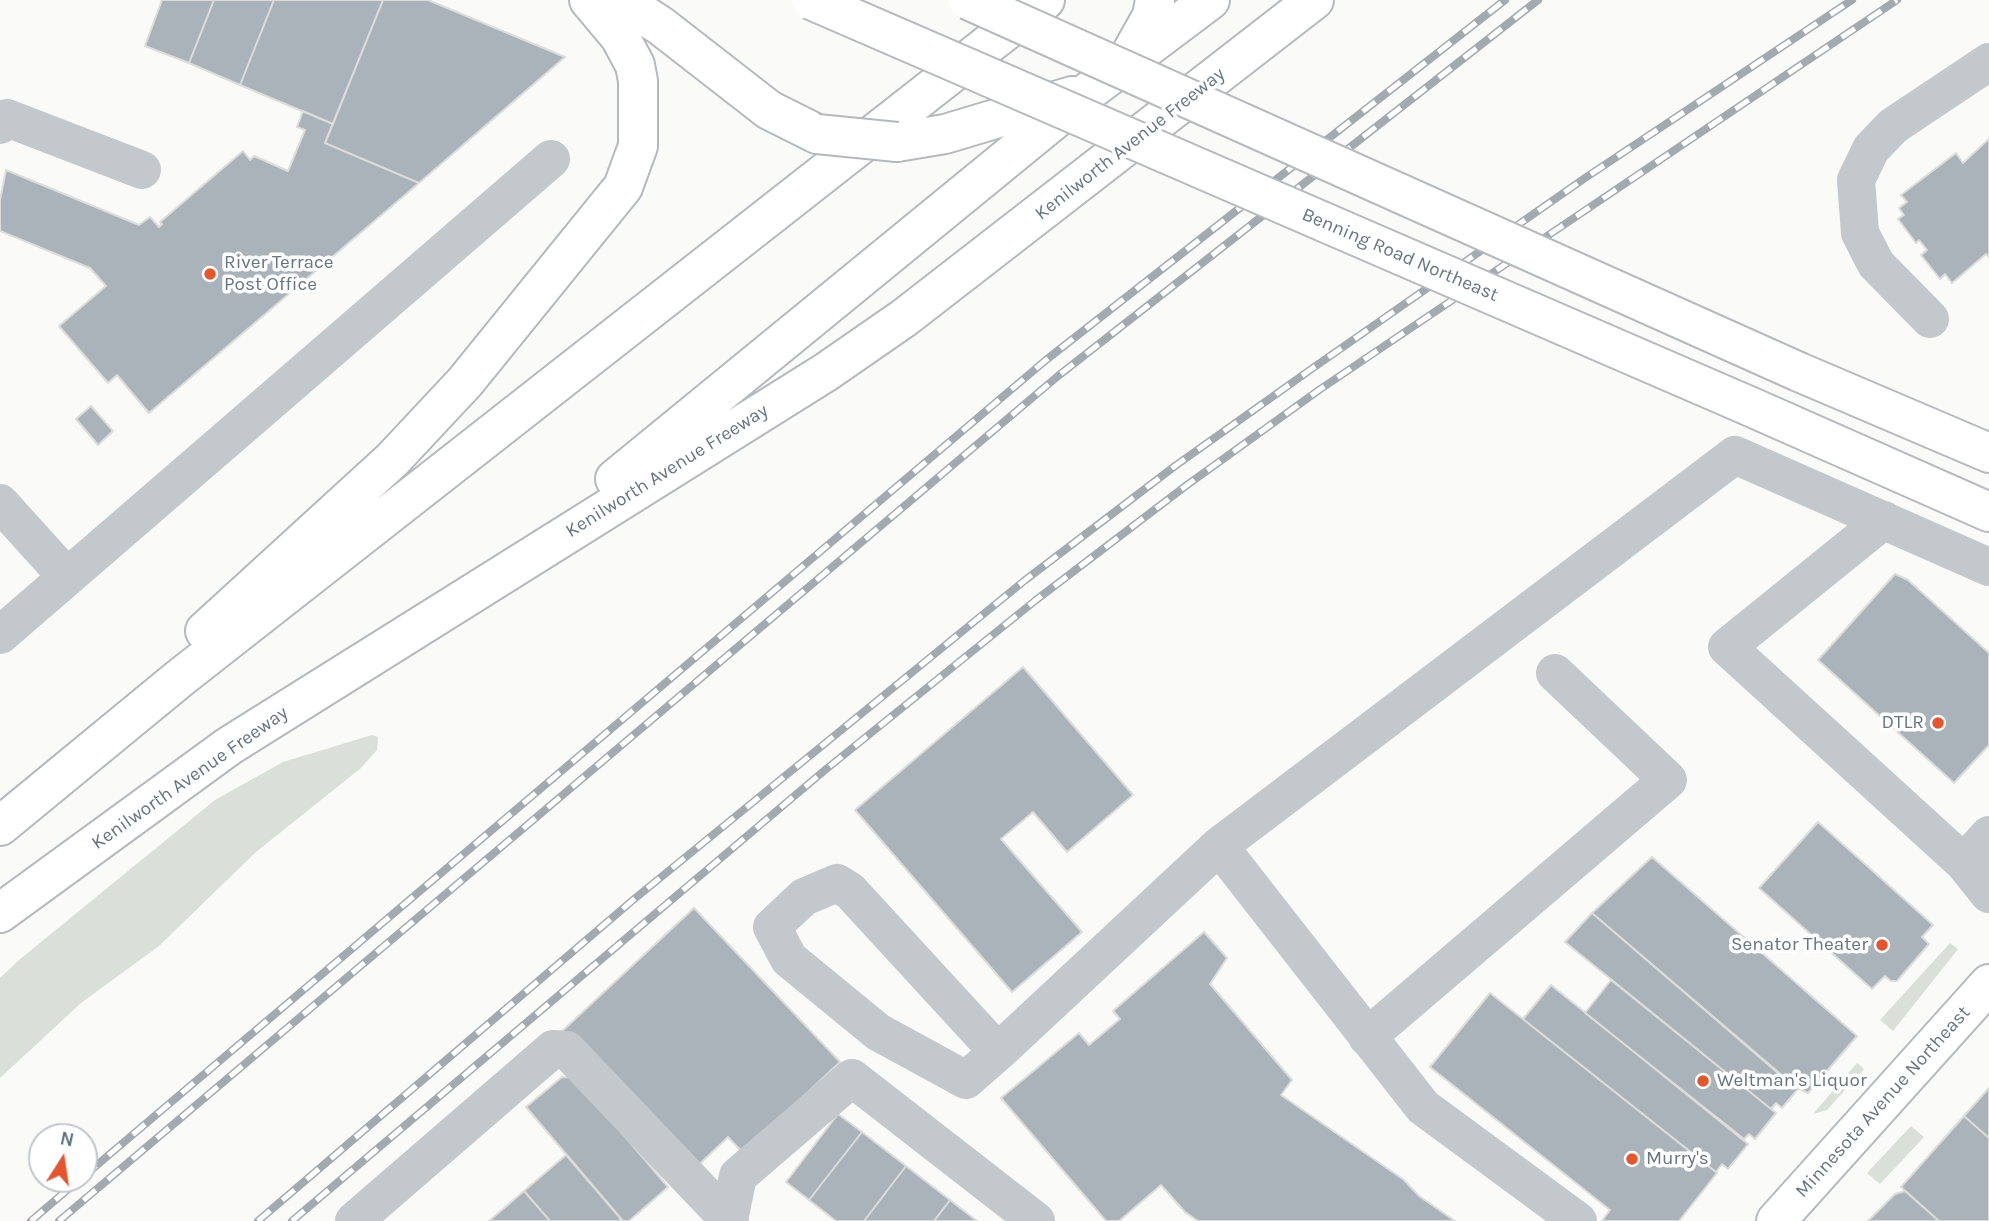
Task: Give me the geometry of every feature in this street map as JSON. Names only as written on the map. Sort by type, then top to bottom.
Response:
[{"type":"main road","points":[[0,825],[260,579],[392,460],[465,383],[623,187],[638,146],[638,81],[635,65],[620,37],[589,0]]},
{"type":"main road","points":[[621,0],[675,36],[769,110],[817,134],[897,142],[945,134],[1093,88]]},
{"type":"main road","name":"Benning Road Northeast","points":[[811,0],[1989,512]]},
{"type":"main road","points":[[968,0],[1799,372],[1989,453]]},
{"type":"main road","points":[[0,825],[180,678],[1045,0]]},
{"type":"main road","points":[[1125,65],[1152,16],[1155,0]]},
{"type":"main road","points":[[463,599],[646,454],[1093,88],[1210,0]]},
{"type":"main road","name":"Kenilworth Avenue Freeway","points":[[0,913],[229,746],[826,372],[904,318],[1314,0]]},
{"type":"main road","name":"Minnesota Avenue Northeast","points":[[1776,1221],[1989,984]]},
{"type":"lane","points":[[1930,319],[1876,264],[1860,233],[1857,180],[1871,149],[1894,126],[1989,62]]},
{"type":"lane","points":[[0,125],[7,118],[142,170]]},
{"type":"lane","points":[[0,635],[551,159]]},
{"type":"lane","points":[[998,1052],[850,891],[837,883],[804,897],[772,927],[789,959],[878,1032],[966,1080],[998,1052],[1219,846],[1735,455],[1989,567]]},
{"type":"lane","points":[[0,503],[67,577]]},
{"type":"lane","points":[[1884,520],[1727,647],[1964,863],[1989,894]]},
{"type":"lane","points":[[1367,1037],[1668,780],[1555,673]]},
{"type":"lane","points":[[1964,863],[1989,835]]},
{"type":"lane","points":[[1219,846],[1423,1107],[1578,1221]]},
{"type":"lane","points":[[354,1221],[554,1049],[567,1050],[729,1221]]},
{"type":"lane","points":[[729,1221],[738,1176],[852,1078],[1036,1221]]},
{"type":"shaded area","points":[[372,735],[378,737],[377,750],[361,768],[256,852],[159,946],[81,1003],[0,1078],[0,978],[19,960],[215,800],[283,762]]},
{"type":"shaded area","points":[[1950,943],[1958,949],[1893,1031],[1880,1020]]},
{"type":"shaded area","points":[[1857,1063],[1864,1069],[1827,1110],[1813,1114]]},
{"type":"shaded area","points":[[1911,1126],[1924,1137],[1880,1184],[1867,1173]]},
{"type":"building","points":[[162,0],[214,0],[189,63],[145,46]]},
{"type":"building","points":[[214,0],[274,0],[240,85],[189,63]]},
{"type":"building","points":[[274,0],[383,0],[333,124],[240,85]]},
{"type":"building","points":[[383,0],[428,0],[565,57],[419,183],[325,143]]},
{"type":"building","points":[[303,111],[333,124],[325,143],[419,183],[149,413],[117,375],[108,383],[59,326],[106,286],[90,268],[0,231],[0,200],[6,170],[139,225],[150,217],[159,227],[162,224],[160,222],[243,151],[250,160],[254,156],[288,171],[305,130],[297,127]]},
{"type":"building","points":[[1989,139],[1989,257],[1986,254],[1952,283],[1945,274],[1940,279],[1921,255],[1927,250],[1919,240],[1916,243],[1898,219],[1904,215],[1899,208],[1907,202],[1901,195],[1956,153],[1963,163]]},
{"type":"building","points":[[91,406],[113,431],[98,445],[76,419]]},
{"type":"building","points":[[1895,574],[1908,580],[1989,653],[1989,745],[1954,783],[1818,660]]},
{"type":"building","points":[[1023,667],[1133,795],[1067,852],[1033,812],[1001,839],[1082,932],[1012,992],[855,810]]},
{"type":"building","points":[[1818,822],[1933,925],[1922,937],[1929,944],[1897,981],[1891,981],[1885,976],[1872,989],[1759,888]]},
{"type":"building","points":[[1652,857],[1857,1036],[1808,1093],[1793,1086],[1592,913]]},
{"type":"building","points":[[694,908],[840,1062],[743,1153],[728,1137],[688,1175],[557,1036]]},
{"type":"building","points":[[1592,913],[1798,1089],[1782,1108],[1776,1103],[1771,1109],[1565,942]]},
{"type":"building","points":[[1204,932],[1227,958],[1210,984],[1292,1080],[1281,1095],[1404,1180],[1419,1196],[1455,1221],[1198,1221],[1185,1212],[1161,1185],[1119,1221],[1106,1221],[1001,1098],[1079,1033],[1089,1045],[1120,1019],[1113,1011]]},
{"type":"building","points":[[1611,980],[1776,1113],[1755,1139],[1749,1134],[1744,1139],[1585,1013]]},
{"type":"building","points":[[1551,985],[1748,1144],[1728,1169],[1722,1164],[1716,1172],[1523,1019]]},
{"type":"building","points":[[1490,993],[1717,1173],[1679,1221],[1602,1221],[1610,1210],[1430,1067]]},
{"type":"building","points":[[562,1077],[575,1078],[668,1187],[629,1221],[623,1221],[526,1107]]},
{"type":"building","points":[[1989,1088],[1989,1138],[1964,1116]]},
{"type":"building","points":[[838,1114],[862,1132],[809,1200],[786,1182]]},
{"type":"building","points":[[1964,1116],[1989,1138],[1989,1221],[1939,1221],[1901,1187]]},
{"type":"building","points":[[862,1132],[906,1166],[864,1221],[836,1221],[809,1200]]},
{"type":"building","points":[[566,1155],[621,1219],[619,1221],[550,1221],[524,1191]]},
{"type":"building","points":[[906,1166],[950,1200],[934,1221],[864,1221]]},
{"type":"building","points":[[524,1191],[550,1221],[489,1221]]},
{"type":"building","points":[[1905,1191],[1939,1221],[1868,1221],[1895,1194]]},
{"type":"building","points":[[950,1200],[977,1221],[934,1221]]},
{"type":"railway","points":[[98,1164],[1046,360],[1505,0]]},
{"type":"railway","points":[[59,1221],[1058,376],[1538,0]]},
{"type":"railway","points":[[258,1221],[633,900],[1024,581],[1175,466],[1310,370],[1585,178],[1852,0]]},
{"type":"railway","points":[[292,1221],[825,770],[1036,600],[1187,485],[1319,390],[1897,0]]},
{"type":"railway","points":[[31,1221],[64,1193]]},
{"type":"place","name":"River Terrace Post Office","points":[[210,274]]},
{"type":"place","name":"DTLR","points":[[1938,723]]},
{"type":"place","name":"Senator Theater","points":[[1882,945]]},
{"type":"place","name":"Weltman's Liquor","points":[[1703,1081]]},
{"type":"place","name":"Murry's","points":[[1632,1159]]}]
